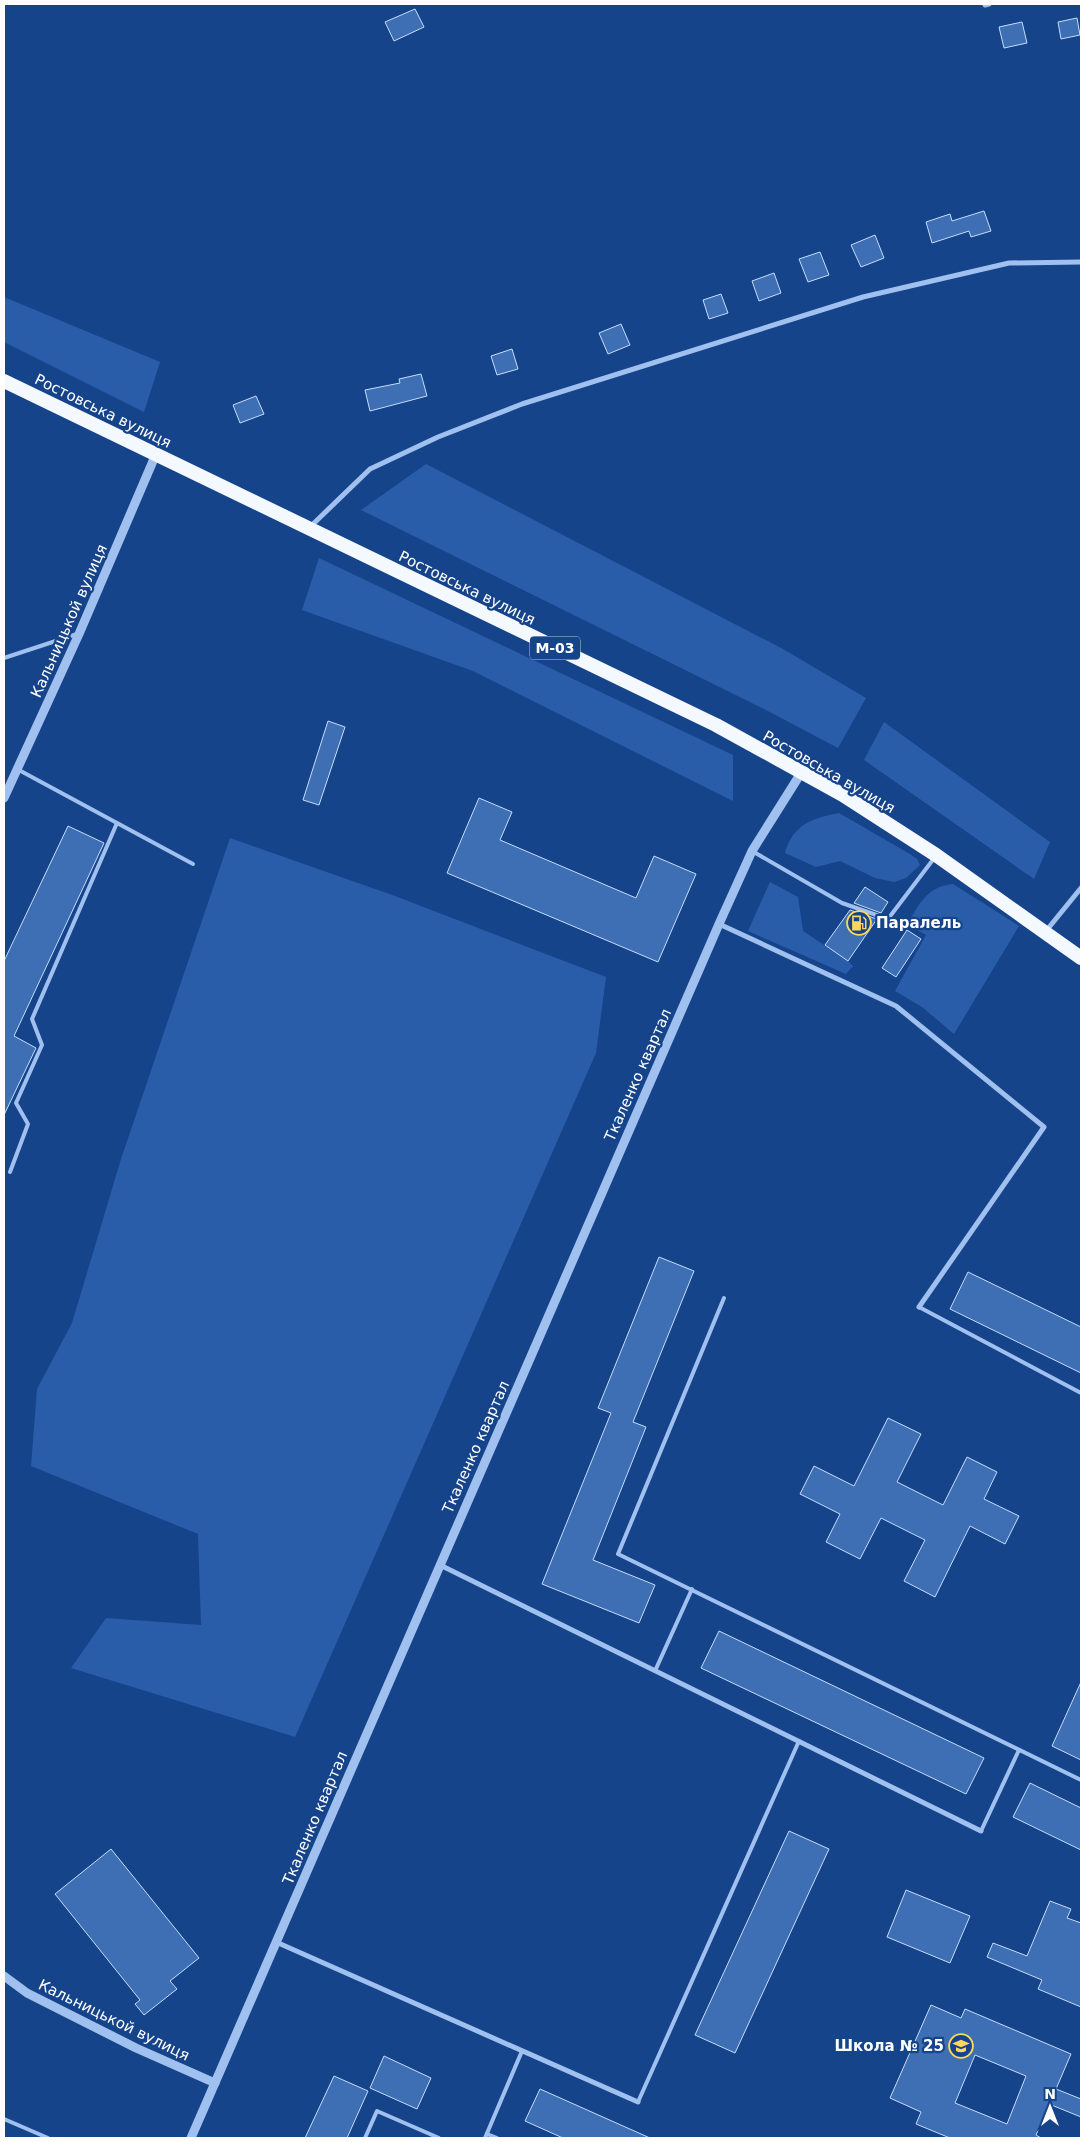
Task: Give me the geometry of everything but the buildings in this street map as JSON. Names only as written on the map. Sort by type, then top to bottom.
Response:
[{"type":"highway","name":"Ростовська вулиця","points":[[4,381],[308,530],[716,725],[843,795],[936,855],[1046,931],[1081,958]]},
{"type":"street","points":[[308,530],[370,469],[438,437],[522,404],[863,297],[1009,263],[1081,262]]},
{"type":"street","name":"Кальницькой вулиця","points":[[4,798],[79,634],[156,454]]},
{"type":"street","name":"Ткаленко квартал","points":[[192,2138],[719,924],[752,852],[801,773]]},
{"type":"street","points":[[1046,931],[1081,888]]},
{"type":"street","points":[[719,924],[896,1006],[1044,1127],[919,1307]]},
{"type":"street","points":[[440,1565],[981,1831]]},
{"type":"street","points":[[276,1942],[638,2102]]},
{"type":"street","name":"Кальницькой вулиця","points":[[4,1976],[26,1993],[136,2048],[215,2083]]},
{"type":"lane","points":[[4,658],[79,634]]},
{"type":"lane","points":[[17,770],[193,864]]},
{"type":"lane","points":[[10,1172],[28,1124],[16,1104],[42,1045],[32,1019],[117,823]]},
{"type":"lane","points":[[752,852],[842,903],[888,919],[936,855]]},
{"type":"lane","points":[[724,1298],[618,1554],[1081,1780]]},
{"type":"lane","points":[[919,1307],[1081,1393]]},
{"type":"lane","points":[[655,1671],[692,1589]]},
{"type":"lane","points":[[638,2102],[799,1741]]},
{"type":"lane","points":[[981,1831],[1019,1750]]},
{"type":"lane","points":[[497,2138],[486,2136],[522,2051]]},
{"type":"lane","points":[[365,2138],[377,2111],[439,2138]]},
{"type":"lane","points":[[4,2119],[48,2138]]},
{"type":"shaded area","points":[[4,297],[160,362],[144,412],[4,342]]},
{"type":"shaded area","points":[[426,464],[783,649],[866,698],[838,748],[764,709],[361,510]]},
{"type":"shaded area","points":[[319,558],[733,755],[733,801],[473,671],[302,610]]},
{"type":"shaded area","points":[[884,722],[1050,842],[1034,879],[864,760]]},
{"type":"shaded area","points":[[839,813],[910,854],[917,859],[920,865],[906,878],[894,882],[875,878],[840,861],[816,867],[785,853],[793,835],[805,824],[821,817]]},
{"type":"shaded area","points":[[230,838],[395,896],[606,977],[596,1053],[295,1737],[71,1668],[106,1618],[201,1625],[198,1534],[31,1466],[37,1389],[72,1323],[121,1159]]},
{"type":"shaded area","points":[[770,882],[798,897],[803,931],[853,966],[846,974],[748,931]]},
{"type":"shaded area","points":[[953,884],[1019,926],[954,1034],[922,1007],[895,991],[926,935],[907,924],[920,903],[930,893],[936,889]]},
{"type":"place","name":"Паралель","points":[[859,923]]},
{"type":"place","name":"Школа № 25","points":[[961,2046]]}]
